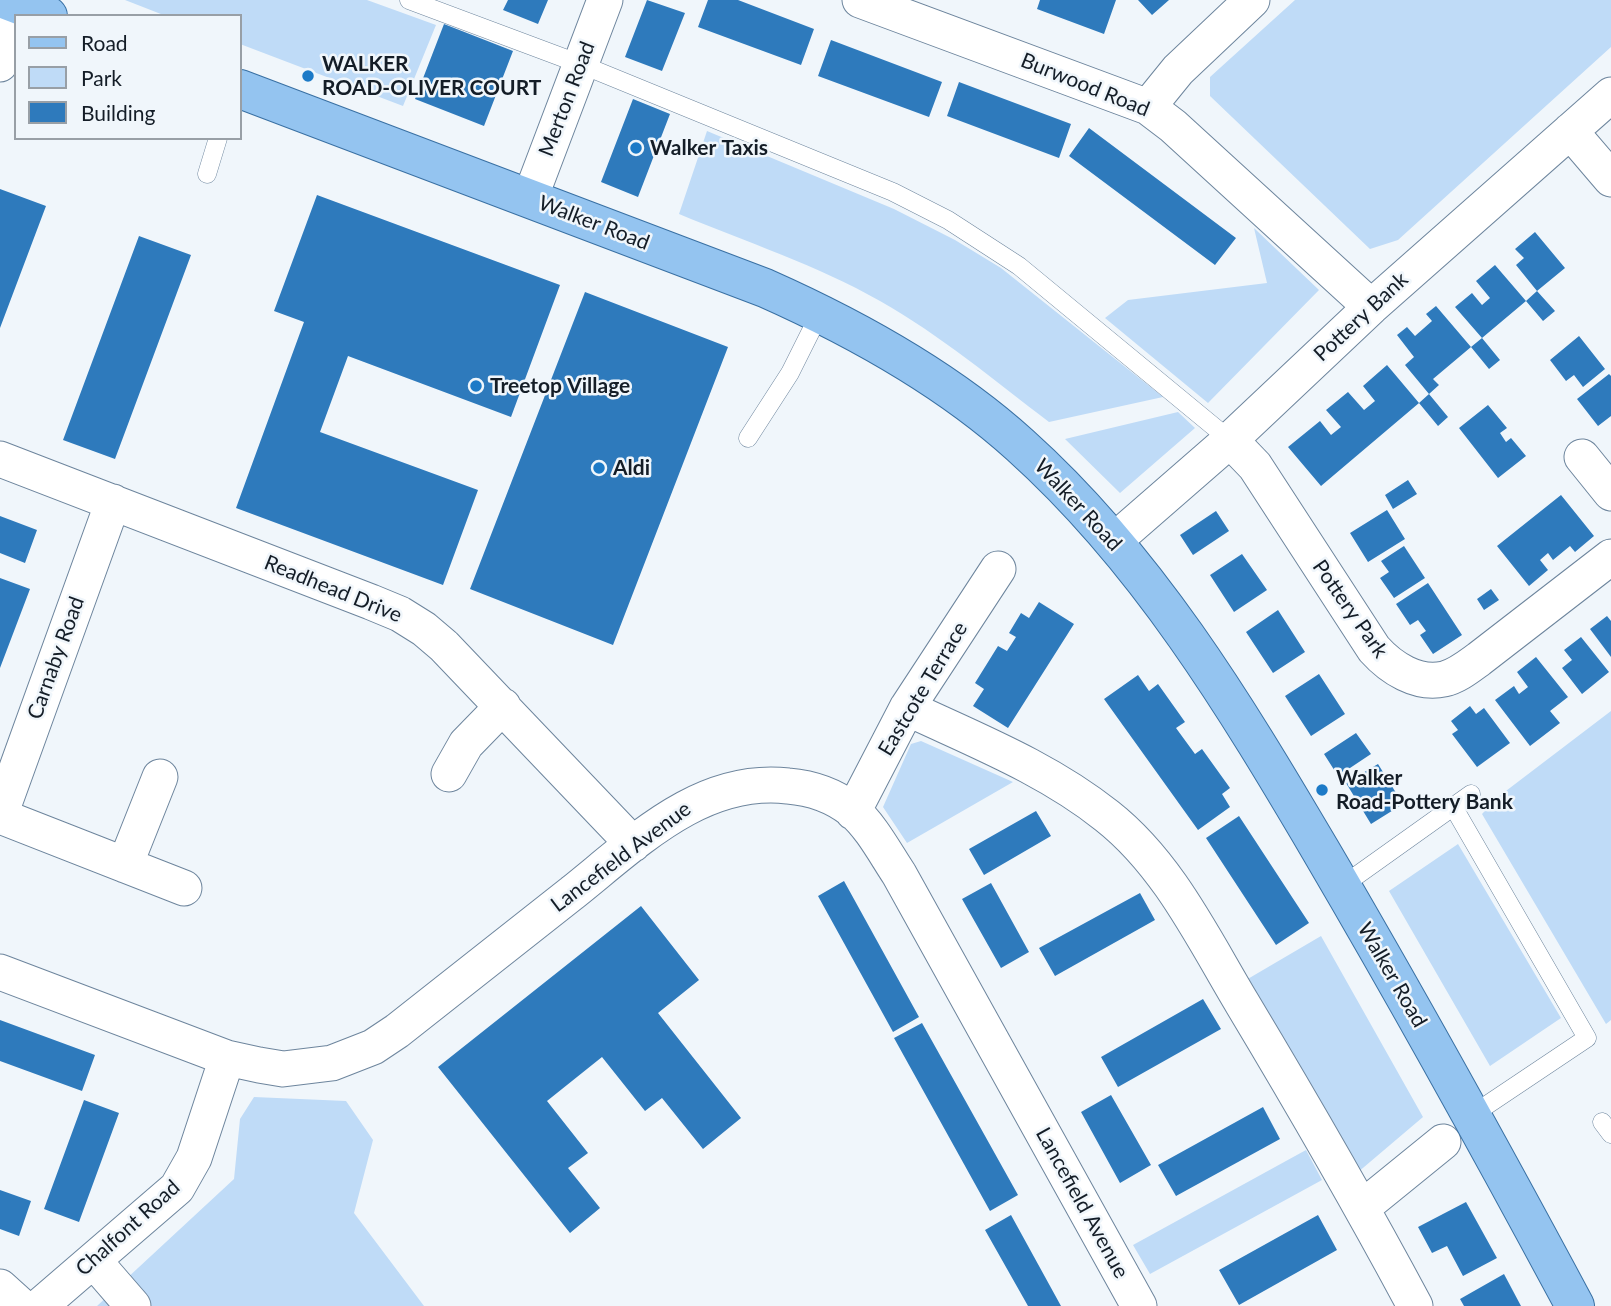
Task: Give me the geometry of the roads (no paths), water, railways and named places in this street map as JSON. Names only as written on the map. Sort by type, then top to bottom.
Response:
[{"type":"main road","name":"Walker Road","points":[[242,90],[765,288],[820,313],[924,373],[1016,442],[1064,486],[1114,541],[1207,666],[1342,886],[1472,1115],[1575,1306]]},
{"type":"street","name":"Merton Road","points":[[530,198],[605,0]]},
{"type":"street","name":"Burwood Road","points":[[860,0],[1149,107],[1371,307]]},
{"type":"street","points":[[1149,107],[1178,70],[1252,0]]},
{"type":"street","points":[[0,64],[14,31]]},
{"type":"street","name":"Pottery Bank","points":[[1114,541],[1230,440],[1371,307],[1611,95]]},
{"type":"street","points":[[1570,131],[1611,179]]},
{"type":"street","name":"Pottery Park","points":[[1230,440],[1255,466],[1374,649],[1386,663],[1415,677],[1442,679],[1479,660],[1611,557]]},
{"type":"street","points":[[1582,457],[1611,493]]},
{"type":"street","name":"Readhead Drive","points":[[0,459],[400,614],[424,628],[503,706],[633,845]]},
{"type":"street","name":"Carnaby Road","points":[[0,815],[113,502]]},
{"type":"street","name":"Eastcote Terrace","points":[[853,812],[907,708],[998,569]]},
{"type":"street","points":[[449,774],[466,744],[503,706]]},
{"type":"street","points":[[907,708],[1021,761],[1076,793],[1108,817],[1139,845],[1157,866],[1192,919],[1363,1207],[1415,1306]]},
{"type":"street","points":[[125,865],[160,777]]},
{"type":"street","name":"Lancefield Avenue","points":[[0,972],[227,1058],[283,1069],[332,1063],[373,1047],[688,805],[711,794],[738,786],[769,783],[806,788],[833,798],[853,812],[878,841],[899,874],[1139,1306]]},
{"type":"street","points":[[0,815],[184,888]]},
{"type":"street","name":"Chalfont Road","points":[[40,1306],[167,1199],[187,1173],[227,1058]]},
{"type":"street","points":[[1363,1207],[1443,1142]]},
{"type":"street","points":[[94,1261],[133,1306]]},
{"type":"street","points":[[0,1287],[21,1306]]},
{"type":"lane","points":[[409,0],[580,64],[893,192],[948,220],[1019,266],[1230,440]]},
{"type":"lane","points":[[206,174],[217,140]]},
{"type":"lane","points":[[748,438],[790,373],[820,313]]},
{"type":"lane","points":[[1342,886],[1471,794]]},
{"type":"lane","points":[[1454,808],[1587,1038],[1472,1115]]},
{"type":"place","name":"WALKER ROAD-OLIVER COURT","points":[[308,76]]},
{"type":"place","name":"Walker Taxis","points":[[636,148]]},
{"type":"place","name":"Treetop Village","points":[[476,386]]},
{"type":"place","name":"Aldi","points":[[599,468]]},
{"type":"place","name":"Walker Road-Pottery Bank","points":[[1322,790]]}]
